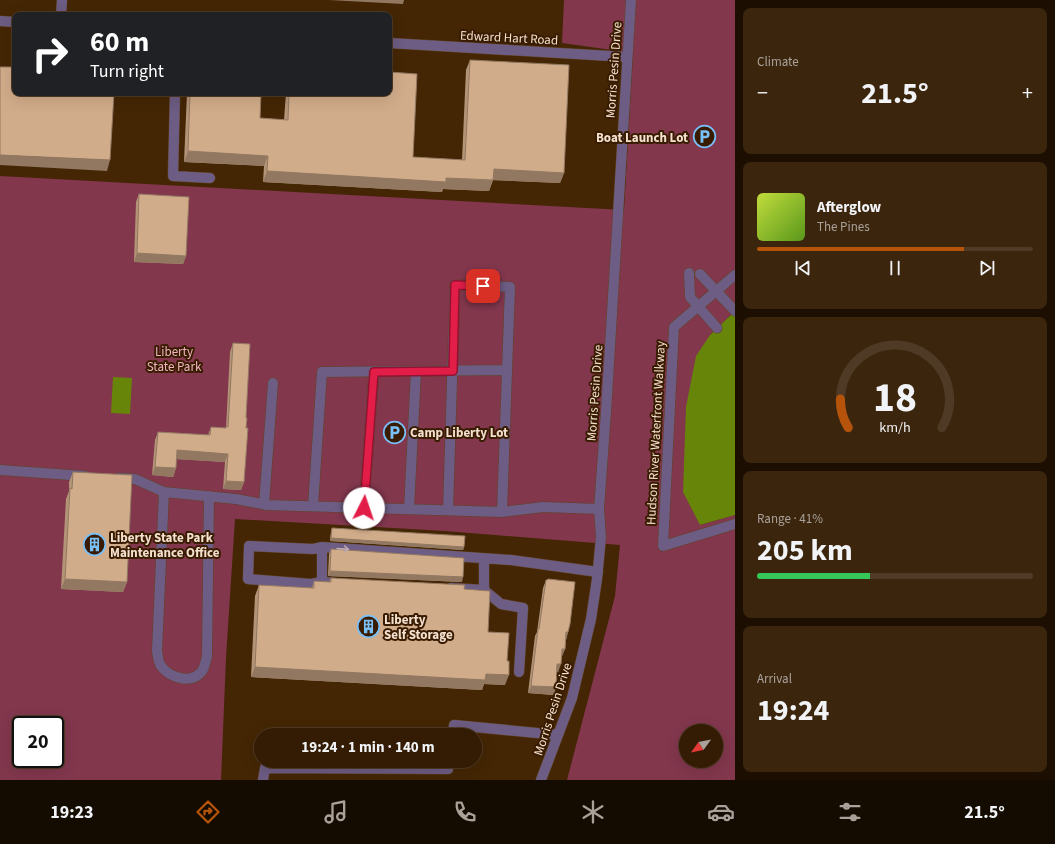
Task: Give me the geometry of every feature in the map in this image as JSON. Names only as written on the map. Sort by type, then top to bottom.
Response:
[{"type":"street","points":[[61,12],[62,0]]},
{"type":"street","name":"Morris Pesin Drive","points":[[541,780],[572,698],[591,619],[598,572],[601,537],[599,509],[607,404],[630,0]]},
{"type":"street","points":[[0,21],[12,22]]},
{"type":"street","name":"Edward Hart Road","points":[[392,43],[627,57]]},
{"type":"street","points":[[175,96],[173,176],[210,178]]},
{"type":"street","points":[[689,273],[690,297],[717,328]]},
{"type":"street","points":[[700,274],[735,311]]},
{"type":"street","name":"Hudson River Waterfront Walkway","points":[[735,275],[674,327],[663,546],[735,524]]},
{"type":"street","points":[[448,510],[455,285],[510,287],[502,512]]},
{"type":"street","points":[[313,506],[322,372],[507,370]]},
{"type":"street","points":[[409,509],[416,371]]},
{"type":"street","points":[[364,508],[374,372]]},
{"type":"street","points":[[264,504],[273,383]]},
{"type":"street","points":[[0,470],[95,476]]},
{"type":"street","points":[[111,478],[135,479],[164,492],[209,496],[264,504],[502,512],[543,507],[599,509]]},
{"type":"street","points":[[164,492],[157,651],[160,665],[171,675],[183,679],[195,678],[203,670],[207,656],[209,496]]},
{"type":"street","points":[[345,584],[322,582],[311,584],[248,579],[250,546],[313,549],[322,547],[511,560],[598,572]]},
{"type":"street","points":[[322,547],[322,582]]},
{"type":"street","points":[[484,558],[484,590]]},
{"type":"street","points":[[438,588],[484,590],[500,604],[523,608],[519,672]]},
{"type":"street","points":[[454,728],[454,725],[558,735]]},
{"type":"street","points":[[263,780],[265,768],[448,768]]},
{"type":"green space","name":"Liberty State Park","points":[[564,0],[735,0],[735,311],[710,335],[700,525],[735,515],[735,780],[567,780],[615,596],[620,545],[445,531],[235,519],[226,657],[221,780],[0,780],[0,176],[624,210],[633,53],[562,43]]},
{"type":"shaded area","points":[[735,311],[735,515],[700,525],[683,492],[686,407],[696,356],[710,335]]},
{"type":"shaded area","points":[[113,377],[132,378],[130,414],[111,413]]},
{"type":"building","points":[[470,60],[569,65],[564,173],[494,169],[493,180],[446,178],[446,182],[267,171],[268,156],[188,151],[190,96],[261,96],[260,118],[288,120],[289,96],[392,96],[392,72],[417,74],[413,157],[465,160]]},
{"type":"building","points":[[0,67],[12,67],[12,96],[114,96],[110,160],[0,155]]},
{"type":"building","points":[[139,194],[189,197],[186,256],[137,253]]},
{"type":"building","points":[[233,343],[250,344],[246,418],[246,428],[248,428],[244,482],[226,481],[228,454],[177,450],[176,468],[155,467],[158,432],[210,435],[211,427],[228,427]]},
{"type":"building","name":"Liberty State Park Maintenance Office","points":[[73,472],[132,475],[127,582],[65,579],[70,488],[72,489]]},
{"type":"building","points":[[332,528],[465,536],[464,547],[331,538]]},
{"type":"building","points":[[331,549],[464,558],[463,577],[330,571]]},
{"type":"building","name":"Liberty Self Storage","points":[[331,578],[465,585],[464,589],[490,591],[488,632],[509,633],[507,661],[509,661],[509,675],[486,674],[485,680],[255,667],[259,585],[314,588],[314,581],[331,582]]},
{"type":"building","points":[[546,580],[575,582],[570,624],[568,632],[566,632],[565,649],[562,649],[561,664],[557,664],[556,687],[531,686],[538,629]]},
{"type":"place","name":"Boat Launch Lot","points":[[704,137]]},
{"type":"place","name":"Camp Liberty Lot","points":[[395,432]]},
{"type":"place","name":"Liberty State Park Maintenance Office","points":[[94,544]]},
{"type":"place","name":"Liberty Self Storage","points":[[369,626]]},
{"type":"route","points":[[364,508],[374,372],[453,371],[455,285],[483,286]]}]
